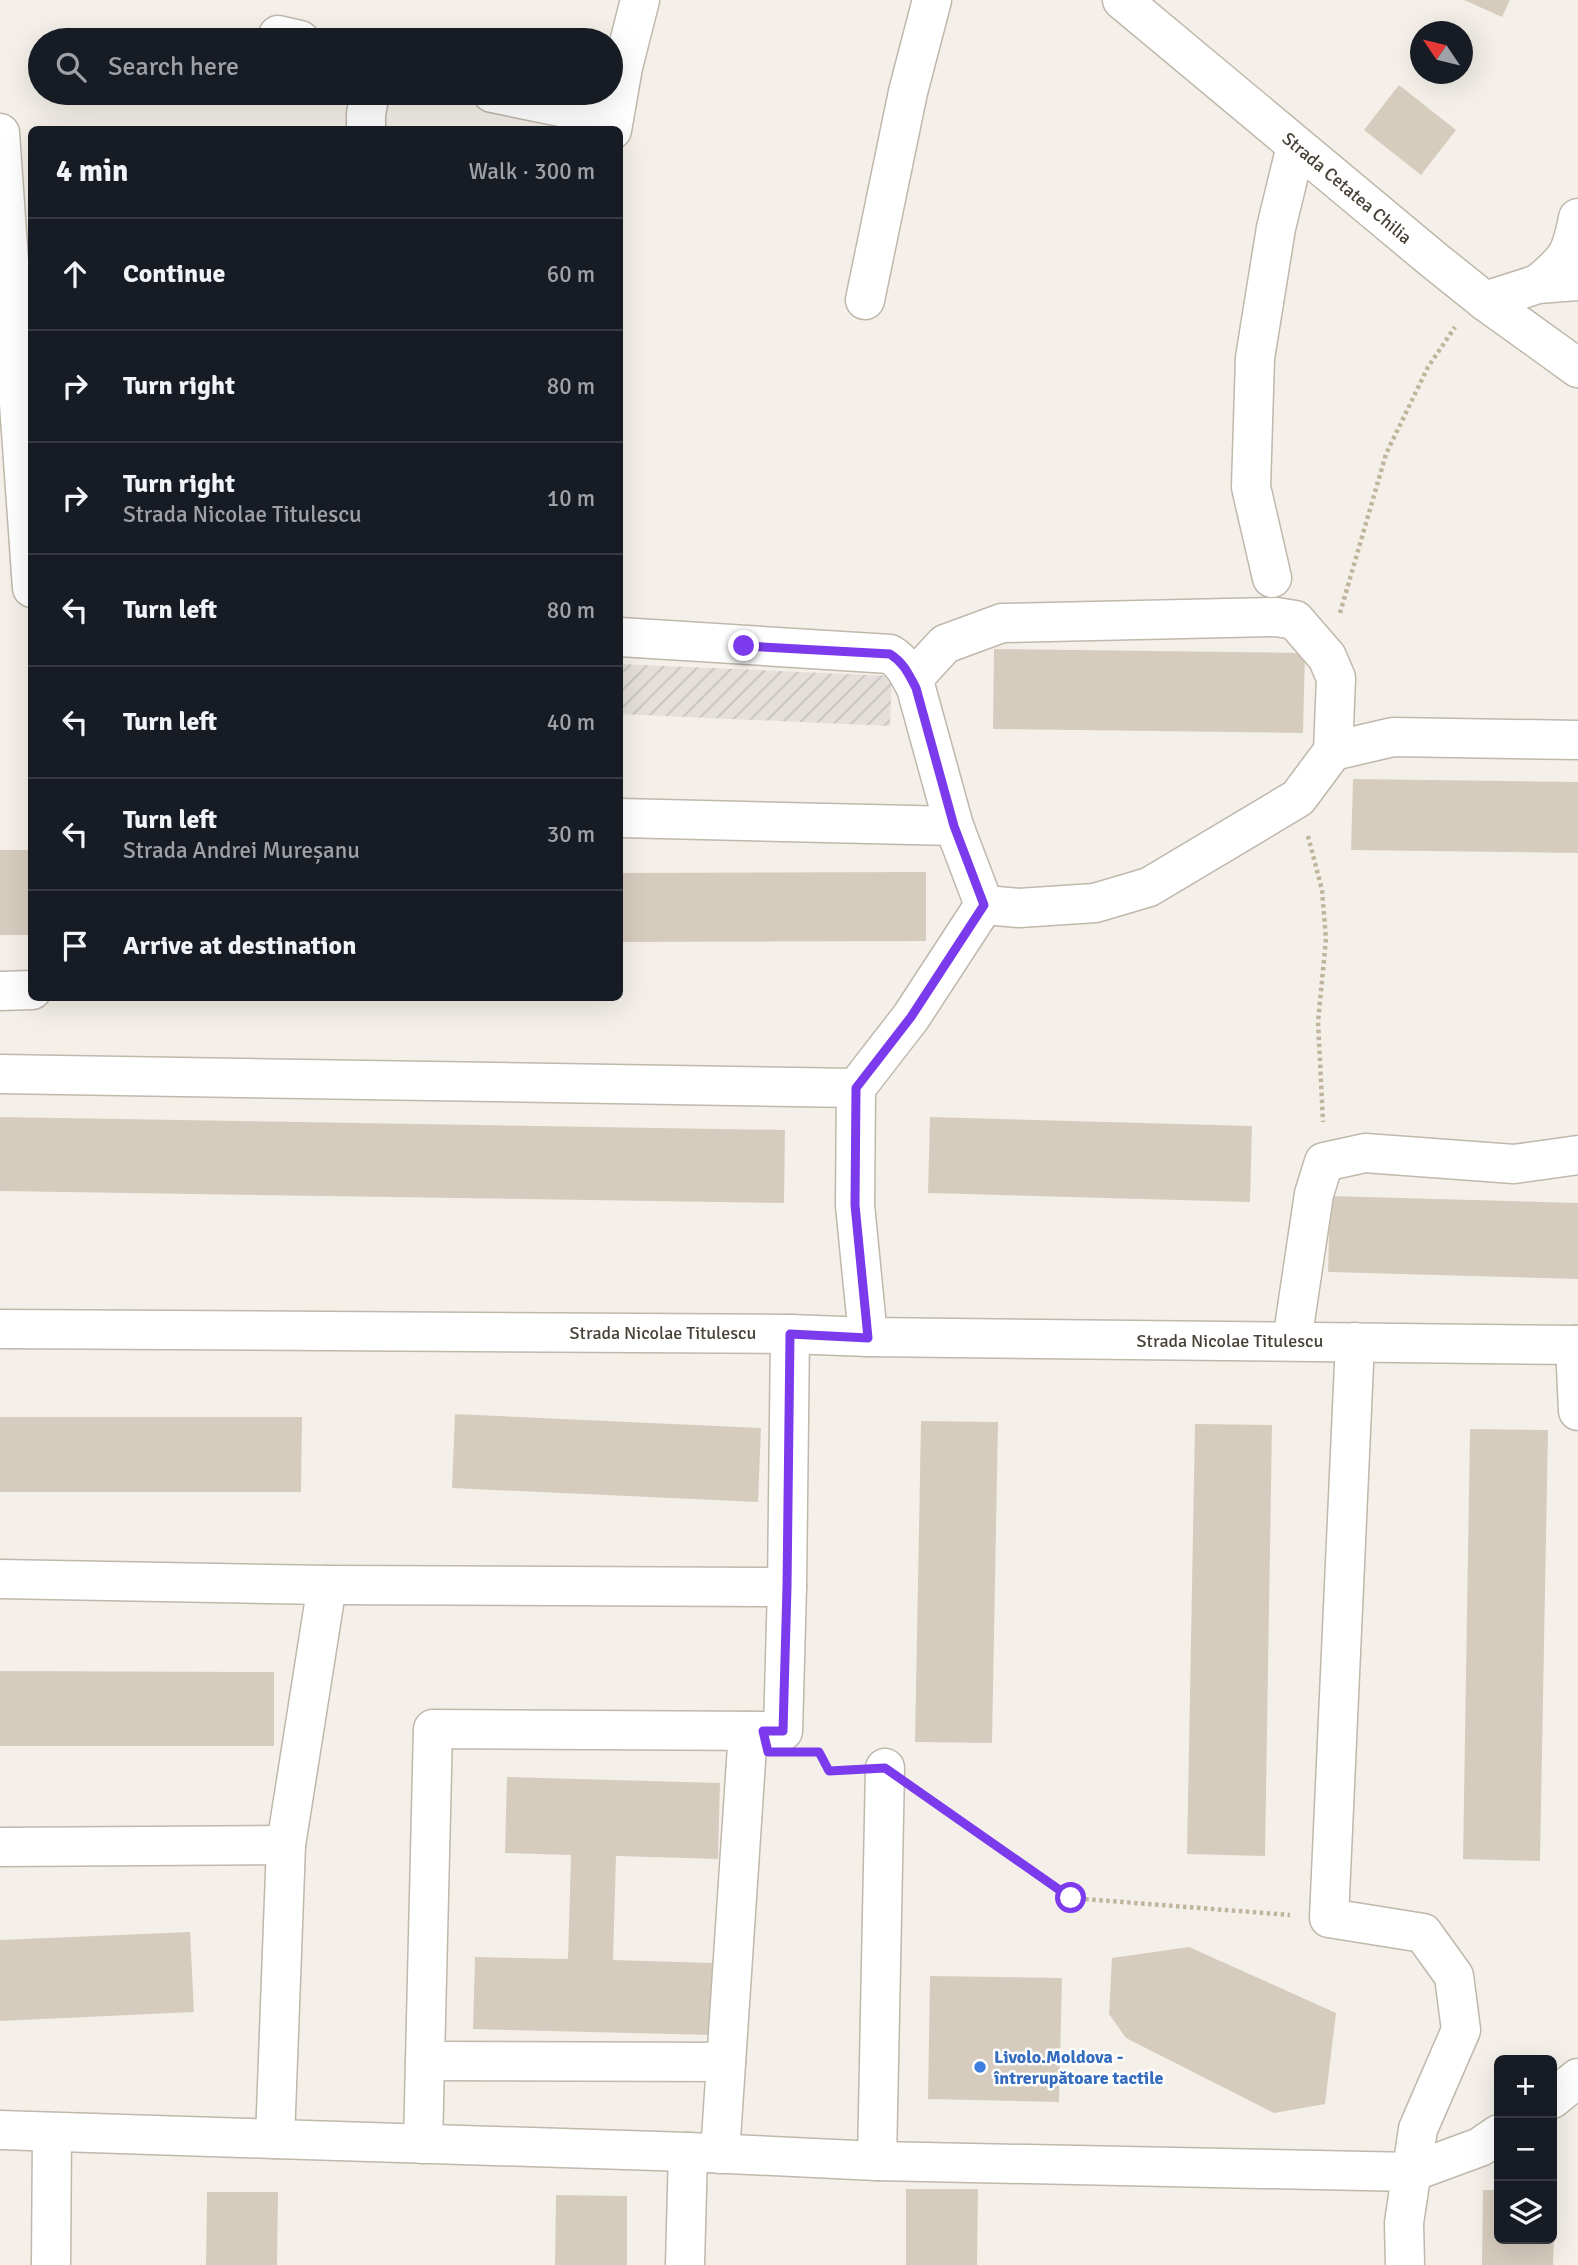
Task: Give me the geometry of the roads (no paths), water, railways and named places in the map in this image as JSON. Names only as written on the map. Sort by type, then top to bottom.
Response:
[{"type":"street","points":[[623,67],[640,0]]},
{"type":"street","points":[[866,300],[908,92],[932,0]]},
{"type":"street","name":"Strada Cetatea Chilia","points":[[1122,0],[1484,299],[1578,368]]},
{"type":"street","points":[[366,126],[368,105]]},
{"type":"street","points":[[539,105],[613,124],[616,105]]},
{"type":"street","points":[[0,133],[28,531]]},
{"type":"street","points":[[1272,578],[1251,487],[1255,358],[1276,228],[1296,146]]},
{"type":"street","points":[[1538,284],[1560,266],[1572,249],[1578,218]]},
{"type":"street","points":[[1484,299],[1538,284],[1578,281]]},
{"type":"street","points":[[623,637],[901,667],[945,644],[1002,623],[1276,617],[1295,620],[1327,657],[1336,678],[1333,751],[1298,798],[1149,887],[1096,903],[1019,908],[984,905]]},
{"type":"street","points":[[901,667],[954,826],[984,905]]},
{"type":"street","points":[[1333,751],[1393,737],[1578,740]]},
{"type":"street","points":[[623,818],[954,826]]},
{"type":"street","points":[[868,1338],[855,1205],[856,1088],[911,1017],[984,905]]},
{"type":"street","points":[[0,991],[28,990]]},
{"type":"street","points":[[0,1074],[856,1088]]},
{"type":"street","points":[[1292,1341],[1314,1194],[1324,1162],[1366,1153],[1514,1164],[1578,1155]]},
{"type":"street","name":"Strada Nicolae Titulescu","points":[[0,1329],[790,1334],[868,1338],[1576,1345]]},
{"type":"street","points":[[423,2144],[433,1729],[783,1731],[790,1334]]},
{"type":"street","points":[[1355,1342],[1329,1918],[1423,1933],[1454,1976],[1461,2030],[1418,2129],[1404,2223],[1405,2265]]},
{"type":"street","points":[[1576,1345],[1578,1410]]},
{"type":"street","points":[[0,1579],[327,1585],[787,1587]]},
{"type":"street","points":[[275,2139],[286,1845],[327,1585]]},
{"type":"street","points":[[685,2265],[704,2153],[726,2062],[748,1731]]},
{"type":"street","points":[[877,2161],[885,1768]]},
{"type":"street","points":[[0,1847],[286,1845]]},
{"type":"street","points":[[425,2061],[726,2062]]},
{"type":"street","points":[[1557,2095],[1578,2078]]},
{"type":"street","points":[[0,2130],[877,2161],[1412,2172],[1480,2147],[1494,2137]]},
{"type":"street","points":[[51,2265],[52,2133]]},
{"type":"place","name":"Livolo.Moldova - întrerupătoare tactile","points":[[980,2067]]}]
